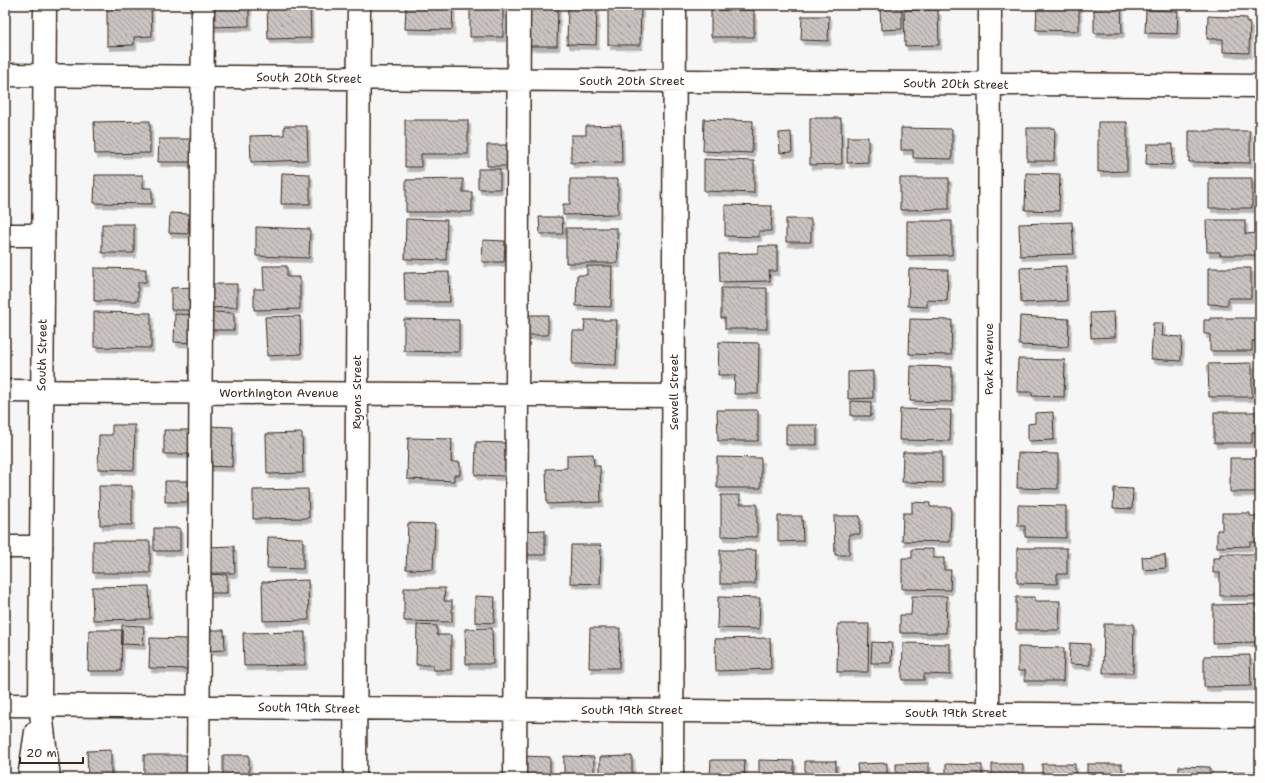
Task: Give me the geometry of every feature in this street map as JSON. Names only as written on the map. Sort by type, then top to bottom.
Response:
[{"type":"street","name":"South Street","points":[[45,5],[40,705],[49,778]]},
{"type":"street","points":[[198,778],[204,5]]},
{"type":"street","name":"Ryons Street","points":[[355,778],[359,5]]},
{"type":"street","points":[[515,778],[519,5]]},
{"type":"street","name":"Sewell Street","points":[[672,778],[675,5]]},
{"type":"street","name":"Park Avenue","points":[[988,713],[990,5]]},
{"type":"street","name":"South 20th Street","points":[[5,75],[1260,86]]},
{"type":"street","points":[[5,235],[43,235]]},
{"type":"street","name":"Worthington Avenue","points":[[5,391],[674,396]]},
{"type":"street","points":[[5,547],[41,547]]},
{"type":"street","name":"South 19th Street","points":[[5,705],[1260,716]]},
{"type":"street","name":"South Street","points":[[29,778],[40,705]]},
{"type":"building","points":[[107,5],[151,5],[152,36],[134,37],[134,45],[107,46]]},
{"type":"building","points":[[209,5],[249,5],[249,26],[210,27]]},
{"type":"building","points":[[267,5],[310,5],[311,38],[268,39]]},
{"type":"building","points":[[406,5],[453,5],[452,30],[405,29]]},
{"type":"building","points":[[470,5],[503,5],[503,37],[470,37]]},
{"type":"building","points":[[525,5],[558,5],[557,46],[524,46]]},
{"type":"building","points":[[568,5],[597,5],[596,45],[567,44]]},
{"type":"building","points":[[608,5],[641,5],[640,45],[608,45]]},
{"type":"building","points":[[875,5],[895,5],[896,8],[902,7],[902,29],[881,30],[880,7],[875,7]]},
{"type":"building","points":[[1037,5],[1079,5],[1079,31],[1036,30]]},
{"type":"building","points":[[1094,5],[1121,5],[1122,33],[1094,33]]},
{"type":"building","points":[[711,10],[754,10],[754,37],[711,37]]},
{"type":"building","points":[[904,10],[938,10],[939,45],[905,46]]},
{"type":"building","points":[[1146,10],[1178,11],[1177,34],[1145,33]]},
{"type":"building","points":[[802,16],[829,16],[828,41],[801,40]]},
{"type":"building","points":[[1208,16],[1247,18],[1247,23],[1250,23],[1249,53],[1223,52],[1223,39],[1207,39]]},
{"type":"building","points":[[810,118],[841,118],[842,164],[810,165]]},
{"type":"building","points":[[704,119],[753,121],[752,153],[703,151]]},
{"type":"building","points":[[405,120],[468,120],[468,154],[421,154],[421,167],[405,167]]},
{"type":"building","points":[[150,121],[150,153],[95,154],[94,122]]},
{"type":"building","points":[[1098,122],[1127,122],[1127,171],[1098,172]]},
{"type":"building","points":[[621,125],[622,162],[571,163],[571,135],[586,135],[586,126]]},
{"type":"building","points":[[284,126],[307,126],[308,160],[251,162],[250,136],[284,135]]},
{"type":"building","points":[[901,128],[952,129],[952,159],[913,158],[913,150],[901,150]]},
{"type":"building","points":[[1027,128],[1055,128],[1054,161],[1027,161]]},
{"type":"building","points":[[1189,131],[1250,131],[1250,163],[1189,162]]},
{"type":"building","points":[[791,132],[792,152],[780,153],[779,133]]},
{"type":"building","points":[[847,137],[868,137],[868,162],[847,163]]},
{"type":"building","points":[[159,139],[193,139],[192,162],[158,162]]},
{"type":"building","points":[[1147,144],[1173,144],[1172,165],[1146,164]]},
{"type":"building","points":[[487,145],[510,145],[510,166],[487,166]]},
{"type":"building","points":[[704,159],[754,161],[754,193],[704,191]]},
{"type":"building","points":[[478,169],[500,169],[500,189],[478,189]]},
{"type":"building","points":[[282,173],[310,174],[310,204],[281,204]]},
{"type":"building","points":[[1026,173],[1060,174],[1059,211],[1025,210]]},
{"type":"building","points":[[95,175],[143,175],[143,188],[152,188],[152,204],[94,203]]},
{"type":"building","points":[[900,178],[949,178],[949,209],[900,210]]},
{"type":"building","points":[[1209,178],[1252,178],[1252,208],[1209,208]]},
{"type":"building","points":[[463,179],[463,192],[472,192],[472,212],[406,212],[406,180]]},
{"type":"building","points":[[570,179],[618,179],[618,214],[563,215],[563,204],[570,204]]},
{"type":"building","points":[[725,205],[772,206],[771,231],[759,231],[759,237],[725,236]]},
{"type":"building","points":[[170,213],[189,214],[188,234],[169,233]]},
{"type":"building","points":[[539,217],[562,217],[563,234],[540,234]]},
{"type":"building","points":[[406,219],[447,220],[446,260],[405,259]]},
{"type":"building","points":[[786,219],[811,219],[811,242],[786,242]]},
{"type":"building","points":[[1206,220],[1245,220],[1245,234],[1259,233],[1260,255],[1220,255],[1220,252],[1207,252]]},
{"type":"building","points":[[907,221],[952,221],[952,255],[907,256]]},
{"type":"building","points":[[1072,222],[1074,254],[1020,256],[1019,224]]},
{"type":"building","points":[[102,224],[134,224],[134,253],[102,253]]},
{"type":"building","points":[[256,227],[310,229],[309,258],[256,256]]},
{"type":"building","points":[[566,228],[617,228],[618,263],[566,263]]},
{"type":"building","points":[[483,240],[505,241],[504,262],[482,262]]},
{"type":"building","points":[[758,246],[777,246],[777,271],[769,271],[770,281],[720,282],[719,254],[758,253]]},
{"type":"building","points":[[263,266],[287,266],[287,277],[300,277],[300,309],[254,310],[254,289],[264,289]]},
{"type":"building","points":[[587,266],[612,266],[611,307],[576,306],[577,275],[587,275]]},
{"type":"building","points":[[1066,266],[1067,301],[1021,303],[1020,268]]},
{"type":"building","points":[[94,268],[146,269],[146,282],[138,282],[138,301],[94,301]]},
{"type":"building","points":[[1208,268],[1251,268],[1251,298],[1228,298],[1228,305],[1208,304]]},
{"type":"building","points":[[909,269],[948,270],[947,301],[927,300],[927,307],[908,306]]},
{"type":"building","points":[[449,272],[450,302],[405,302],[404,273]]},
{"type":"building","points":[[208,284],[237,284],[237,307],[208,308]]},
{"type":"building","points":[[194,287],[195,310],[171,310],[171,288]]},
{"type":"building","points":[[721,288],[767,288],[767,329],[725,329],[725,318],[721,318]]},
{"type":"building","points":[[94,312],[151,313],[151,348],[94,347]]},
{"type":"building","points":[[211,312],[234,313],[234,330],[211,330]]},
{"type":"building","points":[[1114,312],[1115,337],[1091,338],[1090,313]]},
{"type":"building","points":[[175,314],[194,315],[193,343],[174,342]]},
{"type":"building","points":[[526,315],[548,315],[548,335],[526,335]]},
{"type":"building","points":[[300,316],[301,354],[267,356],[265,317]]},
{"type":"building","points":[[1020,316],[1069,319],[1068,347],[1019,345]]},
{"type":"building","points":[[1210,318],[1258,318],[1258,341],[1252,341],[1252,351],[1210,351],[1210,334],[1204,334],[1204,320],[1210,320]]},
{"type":"building","points":[[404,319],[459,320],[459,352],[404,351]]},
{"type":"building","points":[[910,319],[952,320],[951,355],[909,354]]},
{"type":"building","points":[[585,320],[617,320],[616,365],[572,364],[573,331],[584,331]]},
{"type":"building","points":[[1153,323],[1163,323],[1162,336],[1182,337],[1181,361],[1151,359]]},
{"type":"building","points":[[719,342],[759,343],[758,394],[734,394],[735,375],[718,375]]},
{"type":"building","points":[[1018,359],[1065,360],[1064,397],[1032,396],[1032,392],[1017,392]]},
{"type":"building","points":[[1252,363],[1252,397],[1209,397],[1208,364]]},
{"type":"building","points":[[911,366],[952,367],[952,402],[910,401]]},
{"type":"building","points":[[873,371],[873,398],[848,399],[848,372]]},
{"type":"building","points":[[851,401],[871,402],[871,416],[851,416]]},
{"type":"building","points":[[900,409],[951,410],[950,441],[899,440]]},
{"type":"building","points":[[717,410],[758,410],[758,441],[718,441]]},
{"type":"building","points":[[1053,412],[1054,440],[1028,441],[1028,424],[1035,423],[1035,413]]},
{"type":"building","points":[[1214,412],[1258,412],[1258,432],[1252,432],[1252,443],[1214,443]]},
{"type":"building","points":[[112,425],[135,425],[134,470],[98,469],[99,435],[112,435]]},
{"type":"building","points":[[786,425],[817,425],[817,445],[786,445]]},
{"type":"building","points":[[206,426],[233,427],[232,467],[205,466]]},
{"type":"building","points":[[164,430],[192,430],[192,454],[164,454]]},
{"type":"building","points":[[302,433],[303,473],[267,474],[266,434]]},
{"type":"building","points":[[408,438],[452,439],[451,462],[460,462],[460,475],[454,475],[454,481],[407,479]]},
{"type":"building","points":[[476,442],[507,443],[506,476],[475,475]]},
{"type":"building","points":[[903,452],[942,452],[942,483],[902,482]]},
{"type":"building","points":[[1018,453],[1058,454],[1058,489],[1017,488]]},
{"type":"building","points":[[593,454],[594,466],[600,466],[601,502],[547,504],[546,469],[567,468],[567,455]]},
{"type":"building","points":[[717,457],[761,458],[761,488],[717,488]]},
{"type":"building","points":[[1230,458],[1258,458],[1258,492],[1230,492]]},
{"type":"building","points":[[165,481],[188,481],[188,502],[165,502]]},
{"type":"building","points":[[99,486],[132,486],[132,525],[100,525]]},
{"type":"building","points":[[1114,488],[1133,489],[1132,509],[1113,508]]},
{"type":"building","points":[[308,489],[309,518],[253,519],[253,490]]},
{"type":"building","points":[[721,495],[740,495],[740,504],[757,504],[757,537],[721,536]]},
{"type":"building","points":[[912,502],[930,503],[930,507],[951,507],[950,542],[902,541],[903,513],[912,513]]},
{"type":"building","points":[[1018,505],[1066,506],[1066,538],[1025,537],[1025,526],[1018,526]]},
{"type":"building","points":[[1222,513],[1250,513],[1250,516],[1257,516],[1258,542],[1250,542],[1250,546],[1217,547],[1217,530],[1222,530]]},
{"type":"building","points":[[778,516],[802,516],[803,541],[778,542]]},
{"type":"building","points":[[834,516],[860,516],[860,534],[849,534],[849,555],[835,555]]},
{"type":"building","points":[[408,523],[435,524],[433,570],[406,569]]},
{"type":"building","points":[[154,528],[180,528],[180,551],[154,551]]},
{"type":"building","points":[[545,530],[545,555],[521,555],[521,531]]},
{"type":"building","points":[[268,537],[303,538],[303,569],[267,568]]},
{"type":"building","points":[[93,541],[150,541],[150,573],[93,573]]},
{"type":"building","points":[[571,545],[601,545],[600,584],[570,583]]},
{"type":"building","points":[[234,546],[235,573],[208,573],[207,547]]},
{"type":"building","points":[[1017,548],[1067,548],[1067,574],[1057,574],[1057,584],[1017,583]]},
{"type":"building","points":[[912,549],[933,549],[933,558],[944,558],[944,570],[951,570],[950,590],[902,589],[902,558],[912,558]]},
{"type":"building","points":[[720,550],[756,550],[755,584],[720,584]]},
{"type":"building","points":[[1220,554],[1260,554],[1260,596],[1220,596],[1220,573],[1213,573],[1213,558],[1220,558]]},
{"type":"building","points":[[1165,555],[1166,568],[1143,570],[1142,557]]},
{"type":"building","points":[[205,574],[227,575],[227,593],[205,593]]},
{"type":"building","points":[[308,580],[309,620],[263,621],[262,582]]},
{"type":"building","points":[[149,586],[150,619],[93,620],[92,587]]},
{"type":"building","points":[[404,588],[445,588],[444,601],[452,601],[452,622],[404,621]]},
{"type":"building","points":[[475,596],[495,597],[494,623],[475,622]]},
{"type":"building","points":[[912,596],[947,596],[946,633],[900,633],[900,615],[911,615]]},
{"type":"building","points":[[718,597],[760,598],[759,629],[717,628]]},
{"type":"building","points":[[1016,597],[1035,597],[1035,601],[1060,601],[1059,630],[1016,630]]},
{"type":"building","points":[[1256,604],[1257,642],[1213,643],[1213,605]]},
{"type":"building","points":[[838,624],[869,624],[868,672],[837,672]]},
{"type":"building","points":[[1104,624],[1134,624],[1133,673],[1103,673]]},
{"type":"building","points":[[122,625],[144,626],[143,645],[122,644]]},
{"type":"building","points":[[417,625],[437,626],[437,635],[451,635],[451,670],[433,670],[433,665],[416,665]]},
{"type":"building","points":[[492,628],[493,664],[466,664],[465,629]]},
{"type":"building","points":[[590,628],[620,628],[619,668],[589,668]]},
{"type":"building","points":[[89,630],[122,630],[121,671],[88,671]]},
{"type":"building","points":[[204,630],[224,630],[225,650],[205,651]]},
{"type":"building","points":[[305,632],[305,665],[244,666],[243,633]]},
{"type":"building","points":[[150,638],[189,639],[189,669],[149,668]]},
{"type":"building","points":[[770,638],[771,669],[716,671],[715,639]]},
{"type":"building","points":[[872,642],[892,643],[891,663],[871,663]]},
{"type":"building","points":[[903,643],[950,644],[950,675],[924,674],[924,680],[902,680]]},
{"type":"building","points":[[1070,643],[1090,644],[1090,665],[1069,664]]},
{"type":"building","points":[[1018,647],[1064,648],[1063,681],[1025,681],[1025,671],[1018,671]]},
{"type":"building","points":[[1250,655],[1251,686],[1204,687],[1204,656]]},
{"type":"building","points":[[111,750],[111,776],[88,777],[87,751]]},
{"type":"building","points":[[144,755],[189,755],[189,778],[144,778]]},
{"type":"building","points":[[223,755],[249,755],[249,778],[223,778]]},
{"type":"building","points":[[521,756],[550,757],[550,778],[520,778]]},
{"type":"building","points":[[564,756],[594,757],[594,778],[564,778]]},
{"type":"building","points":[[632,756],[632,778],[600,778],[600,757]]},
{"type":"building","points":[[711,760],[745,760],[744,778],[710,778]]},
{"type":"building","points":[[759,760],[794,761],[794,778],[759,778]]},
{"type":"building","points":[[805,761],[836,761],[836,778],[805,778]]},
{"type":"building","points":[[887,763],[887,778],[847,778],[847,774],[858,774],[857,764]]},
{"type":"building","points":[[929,763],[929,778],[896,778],[896,764]]},
{"type":"building","points":[[946,764],[982,765],[982,778],[946,778]]},
{"type":"building","points":[[992,764],[1023,764],[1023,778],[992,778]]},
{"type":"building","points":[[1042,764],[1075,764],[1075,778],[1042,778]]},
{"type":"building","points":[[1087,764],[1122,764],[1122,778],[1087,778]]},
{"type":"building","points":[[1179,766],[1210,767],[1210,778],[1179,778]]},
{"type":"building","points":[[1257,772],[1257,778],[1228,778],[1228,773]]},
{"type":"building","points":[[403,776],[448,776],[448,778],[403,778]]}]
